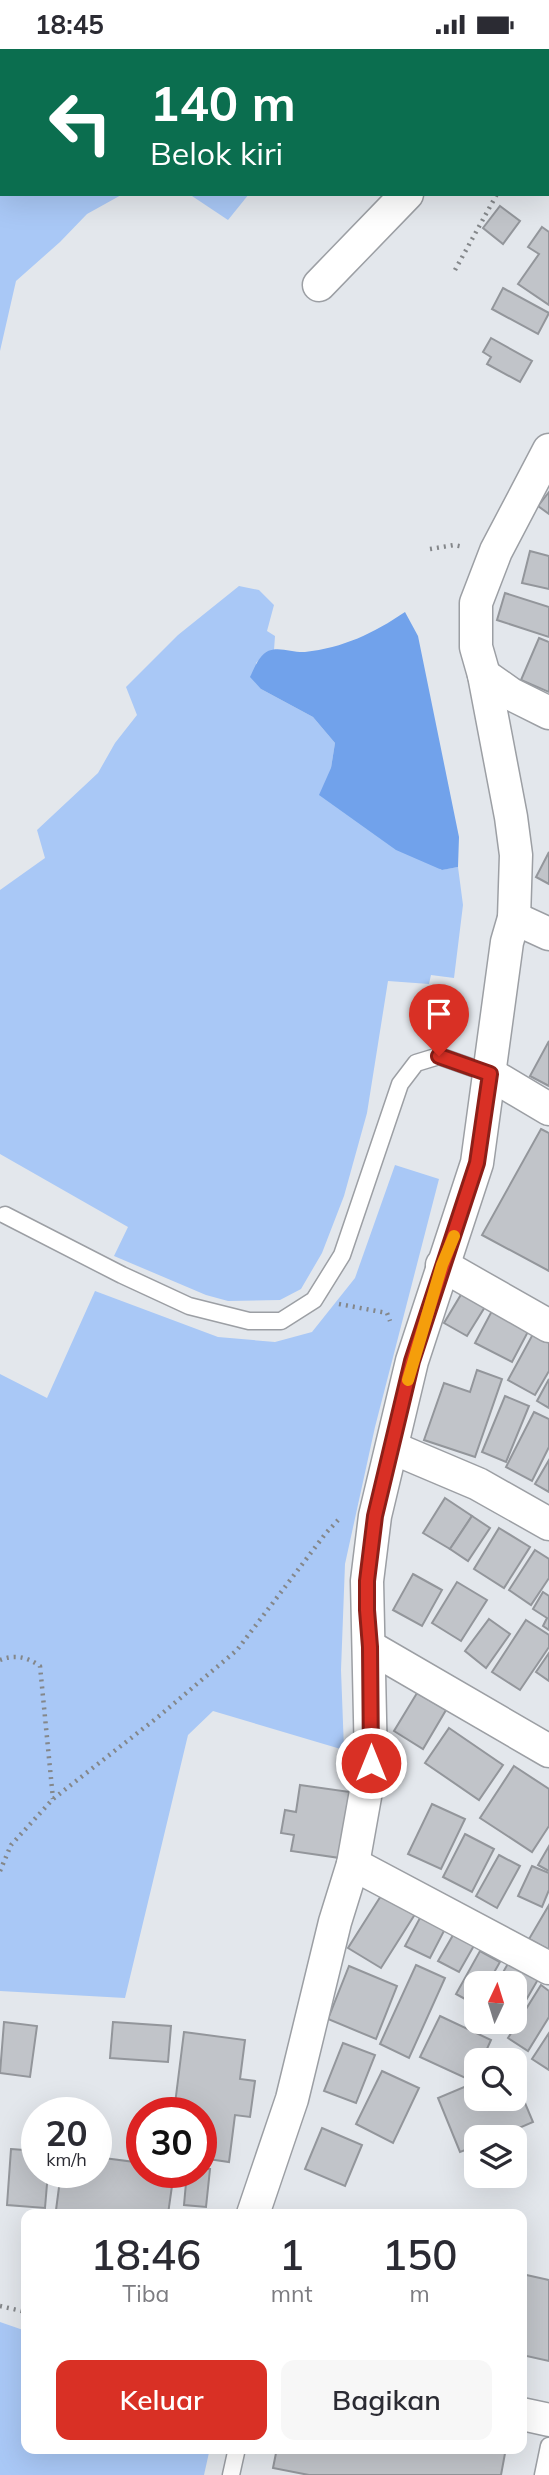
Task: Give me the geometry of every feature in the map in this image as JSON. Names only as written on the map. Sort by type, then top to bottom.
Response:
[{"type":"street","points":[[319,285],[405,196]]},
{"type":"street","points":[[255,2209],[292,2099],[335,1922],[353,1864],[371,1763],[367,1581],[375,1516],[412,1361],[442,1265],[454,1238],[461,1204],[477,1163],[507,942],[514,918],[516,855],[513,829],[484,675],[476,647],[476,603],[496,551],[549,450]]},
{"type":"street","points":[[484,675],[511,694],[549,713]]},
{"type":"street","points":[[514,918],[549,934]]},
{"type":"street","points":[[490,1074],[549,1109]]},
{"type":"street","points":[[442,1265],[549,1326]]},
{"type":"street","points":[[393,1448],[478,1484],[549,1524]]},
{"type":"street","points":[[370,1647],[549,1751]]},
{"type":"street","points":[[353,1864],[549,1968]]},
{"type":"street","points":[[527,2415],[549,2420]]},
{"type":"lane","points":[[5,1215],[188,1306],[249,1321],[281,1321],[314,1300],[342,1255],[400,1084],[416,1063],[439,1056],[490,1074]]},
{"type":"lane","points":[[543,2475],[549,2446]]},
{"type":"lane","points":[[231,2475],[236,2454]]},
{"type":"path","points":[[455,270],[496,196]]},
{"type":"path","points":[[314,1300],[387,1313],[397,1338],[412,1361]]},
{"type":"path","points":[[0,1871],[11,1845],[53,1799],[158,1717],[237,1650],[326,1533],[343,1515]]},
{"type":"path","points":[[0,1660],[18,1656],[30,1659],[40,1666],[53,1799]]},
{"type":"path","points":[[0,2306],[21,2311]]},
{"type":"shaded area","points":[[0,196],[119,196],[87,214],[16,281],[0,351]]},
{"type":"shaded area","points":[[192,196],[247,196],[228,220]]},
{"type":"shaded area","points":[[239,586],[259,590],[274,605],[267,631],[275,636],[274,650],[266,652],[256,663],[261,689],[313,717],[335,743],[331,768],[441,870],[458,867],[463,905],[454,978],[431,975],[429,984],[388,981],[367,1113],[344,1196],[322,1253],[301,1289],[280,1300],[228,1301],[206,1295],[114,1256],[128,1227],[0,1154],[0,890],[45,858],[37,830],[98,773],[115,743],[137,715],[126,687],[178,635]]},
{"type":"shaded area","points":[[405,612],[418,636],[459,837],[458,867],[442,870],[396,850],[319,795],[331,768],[335,743],[313,717],[261,689],[250,677],[259,659],[268,651],[277,649],[305,652],[332,647],[370,633]]},
{"type":"shaded area","points":[[395,1165],[439,1179],[375,1427],[345,1564],[341,1670],[344,1750],[213,1711],[188,1735],[125,1998],[0,1991],[0,1374],[47,1398],[95,1291],[218,1337],[275,1342],[312,1332],[355,1278]]},
{"type":"shaded area","points":[[0,2322],[21,2329],[21,2454],[209,2454],[204,2475],[0,2475]]},
{"type":"building","points":[[500,206],[520,221],[503,244],[483,228]]},
{"type":"building","points":[[542,227],[549,232],[549,305],[518,284],[539,254],[528,247]]},
{"type":"building","points":[[503,288],[549,313],[538,334],[492,309]]},
{"type":"building","points":[[491,338],[532,361],[520,382],[487,364],[491,357],[483,352]]},
{"type":"building","points":[[549,492],[549,514],[538,506]]},
{"type":"building","points":[[530,551],[549,556],[549,589],[522,583]]},
{"type":"building","points":[[505,593],[549,607],[549,637],[497,620]]},
{"type":"building","points":[[539,638],[549,642],[549,692],[521,680]]},
{"type":"building","points":[[549,852],[549,884],[536,877]]},
{"type":"building","points":[[549,1041],[549,1086],[530,1076]]},
{"type":"building","points":[[541,1129],[549,1133],[549,1271],[482,1235]]},
{"type":"building","points":[[465,1288],[488,1302],[467,1336],[444,1323]]},
{"type":"building","points":[[494,1307],[531,1326],[512,1362],[475,1343]]},
{"type":"building","points":[[533,1334],[549,1343],[549,1371],[535,1395],[508,1380]]},
{"type":"building","points":[[477,1370],[502,1379],[475,1457],[424,1440],[444,1383],[470,1392]]},
{"type":"building","points":[[549,1379],[549,1408],[537,1401]]},
{"type":"building","points":[[505,1396],[529,1406],[506,1462],[482,1452]]},
{"type":"building","points":[[534,1412],[549,1419],[549,1447],[532,1481],[506,1467]]},
{"type":"building","points":[[549,1460],[549,1492],[535,1484]]},
{"type":"building","points":[[445,1498],[472,1516],[450,1549],[423,1533]]},
{"type":"building","points":[[472,1516],[490,1528],[468,1561],[450,1549]]},
{"type":"building","points":[[499,1528],[530,1547],[504,1588],[474,1569]]},
{"type":"building","points":[[535,1550],[549,1559],[549,1578],[531,1605],[509,1590]]},
{"type":"building","points":[[413,1574],[442,1590],[422,1626],[393,1610]]},
{"type":"building","points":[[457,1582],[487,1600],[461,1641],[432,1623]]},
{"type":"building","points":[[543,1592],[549,1596],[549,1630],[543,1626],[547,1618],[533,1609]]},
{"type":"building","points":[[489,1619],[510,1634],[486,1668],[465,1651]]},
{"type":"building","points":[[526,1620],[549,1635],[549,1647],[520,1690],[492,1672]]},
{"type":"building","points":[[549,1653],[549,1681],[536,1672]]},
{"type":"building","points":[[417,1693],[446,1710],[423,1749],[394,1731]]},
{"type":"building","points":[[449,1728],[503,1765],[479,1800],[425,1763]]},
{"type":"building","points":[[514,1766],[549,1789],[549,1826],[532,1852],[480,1818]]},
{"type":"building","points":[[300,1785],[350,1792],[340,1858],[291,1851],[294,1835],[281,1833],[285,1810],[296,1812]]},
{"type":"building","points":[[432,1804],[465,1819],[441,1869],[408,1854]]},
{"type":"building","points":[[465,1834],[494,1849],[472,1892],[443,1877]]},
{"type":"building","points":[[549,1846],[549,1871],[538,1865]]},
{"type":"building","points":[[499,1855],[520,1866],[497,1908],[476,1896]]},
{"type":"building","points":[[532,1866],[549,1873],[549,1890],[542,1907],[518,1896]]},
{"type":"building","points":[[384,1891],[417,1911],[381,1968],[348,1948]]},
{"type":"building","points":[[549,1905],[549,1950],[529,1939]]},
{"type":"building","points":[[421,1916],[445,1929],[430,1958],[405,1946]]},
{"type":"building","points":[[456,1930],[476,1942],[459,1972],[438,1961]]},
{"type":"building","points":[[480,1951],[500,1962],[495,1971],[469,1971]]},
{"type":"building","points":[[510,1960],[540,1976],[527,1998],[527,1971],[504,1971]]},
{"type":"building","points":[[416,1965],[445,1978],[409,2058],[380,2044]]},
{"type":"building","points":[[349,1966],[397,1986],[376,2039],[328,2019]]},
{"type":"building","points":[[464,1980],[464,1998],[456,1994]]},
{"type":"building","points":[[541,1985],[549,1991],[549,2017],[528,2051],[508,2038],[510,2034],[527,2034],[527,2007]]},
{"type":"building","points":[[440,2016],[464,2027],[464,2034],[478,2034],[491,2040],[487,2048],[464,2048],[464,2077],[420,2057]]},
{"type":"building","points":[[4,2022],[37,2026],[30,2077],[0,2073]]},
{"type":"building","points":[[113,2022],[171,2026],[168,2062],[110,2058]]},
{"type":"building","points":[[184,2032],[245,2040],[240,2079],[255,2081],[250,2117],[235,2115],[229,2162],[217,2160],[217,2097],[176,2097]]},
{"type":"building","points":[[549,2033],[549,2070],[532,2059]]},
{"type":"building","points":[[343,2043],[375,2055],[356,2103],[324,2091]]},
{"type":"building","points":[[382,2071],[419,2088],[393,2143],[356,2124]]},
{"type":"building","points":[[464,2087],[464,2111],[527,2111],[527,2108],[533,2122],[526,2125],[464,2125],[464,2150],[460,2152],[438,2098]]},
{"type":"building","points":[[322,2128],[362,2145],[345,2186],[305,2169]]},
{"type":"building","points":[[11,2149],[21,2150],[21,2188],[47,2188],[45,2208],[7,2205]]},
{"type":"building","points":[[112,2159],[126,2161],[126,2188],[172,2188],[169,2209],[56,2209],[59,2188],[112,2188]]},
{"type":"building","points":[[186,2188],[208,2188],[206,2207],[184,2205]]},
{"type":"building","points":[[527,2275],[549,2280],[549,2361],[527,2356]]},
{"type":"building","points":[[276,2454],[505,2454],[501,2475],[309,2475],[273,2468]]},
{"type":"slow traffic","points":[[408,1380],[442,1265],[454,1236]]},
{"type":"route","points":[[371,1763],[367,1581],[375,1516],[412,1361],[442,1265],[454,1238],[461,1204],[477,1163],[490,1074],[439,1056]]}]
